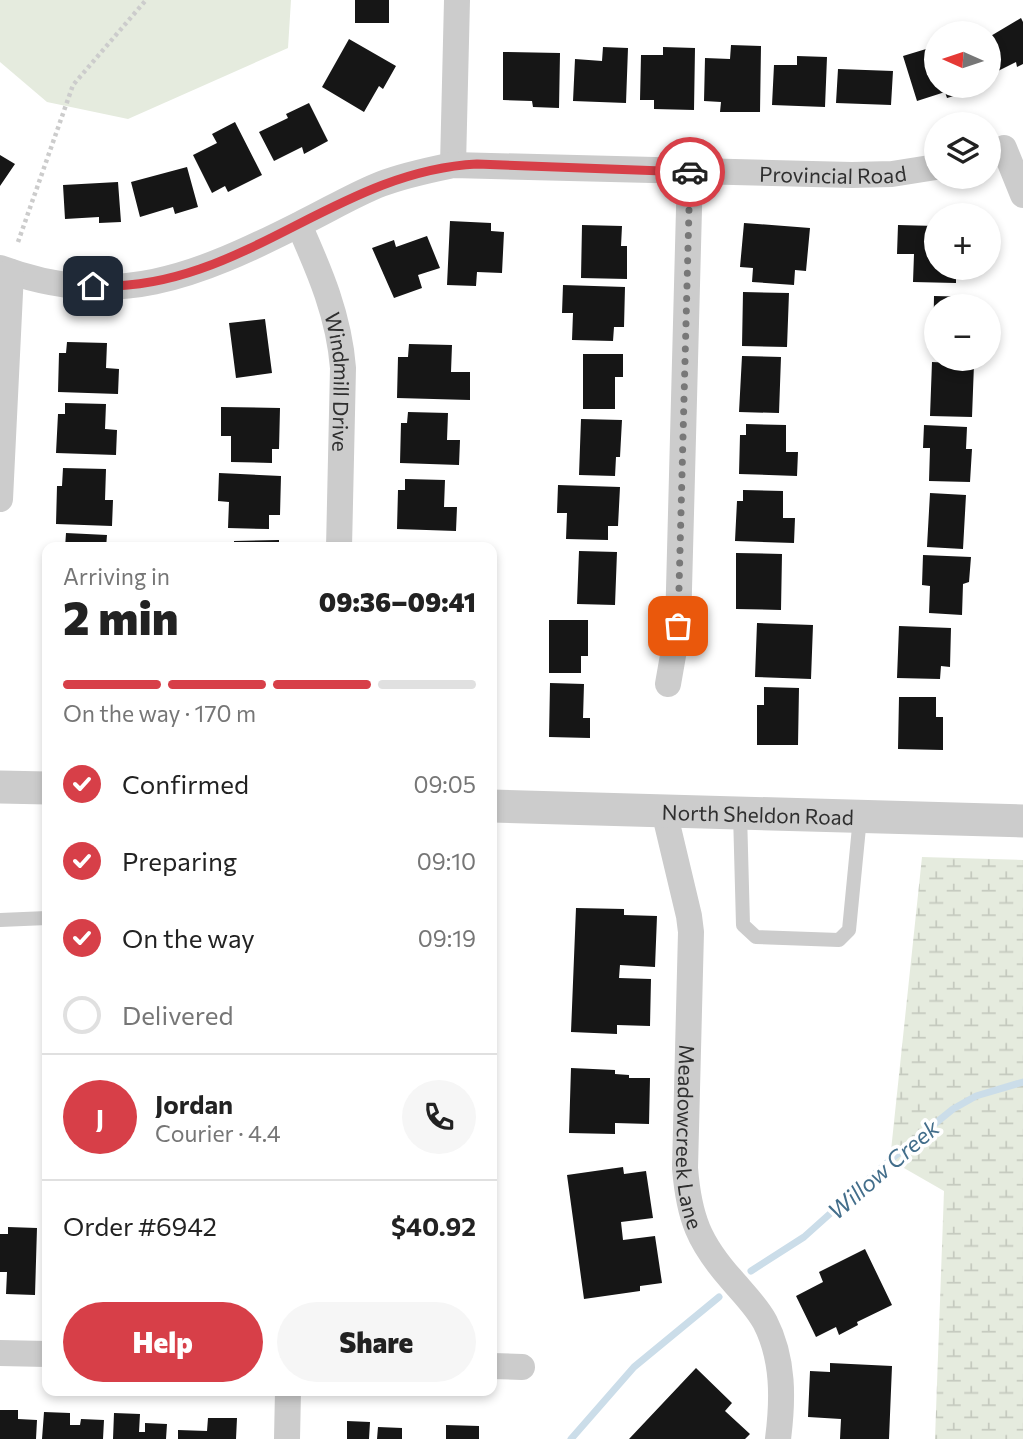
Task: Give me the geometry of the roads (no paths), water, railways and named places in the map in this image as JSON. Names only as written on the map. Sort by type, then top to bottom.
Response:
[{"type":"street","points":[[453,165],[457,0]]},
{"type":"street","points":[[1005,147],[1023,195]]},
{"type":"street","name":"Provincial Road","points":[[5,270],[74,285],[145,285],[206,269],[381,184],[453,165],[852,175],[892,174],[924,169]]},
{"type":"street","points":[[668,684],[678,626],[690,171]]},
{"type":"street","name":"Windmill Drive","points":[[299,225],[334,310],[341,343],[343,368],[339,542]]},
{"type":"street","points":[[0,499],[5,270]]},
{"type":"street","points":[[0,787],[42,788]]},
{"type":"street","name":"North Sheldon Road","points":[[497,806],[1023,821]]},
{"type":"street","name":"Meadowcreek Lane","points":[[664,811],[691,932],[685,1168],[687,1199],[702,1241],[715,1261],[757,1309],[771,1338],[781,1382],[782,1404],[778,1439]]},
{"type":"street","points":[[0,1353],[42,1354]]},
{"type":"street","points":[[497,1366],[522,1367]]},
{"type":"street","points":[[287,1439],[288,1396]]},
{"type":"lane","points":[[740,813],[743,926],[756,937],[839,940],[849,930],[860,816]]},
{"type":"lane","points":[[0,920],[42,918]]},
{"type":"waterway","name":"Willow Creek","points":[[751,1271],[804,1237],[890,1160],[953,1109],[976,1096],[1023,1082]]},
{"type":"waterway","name":"Willow Creek","points":[[571,1439],[634,1367],[719,1297]]}]
